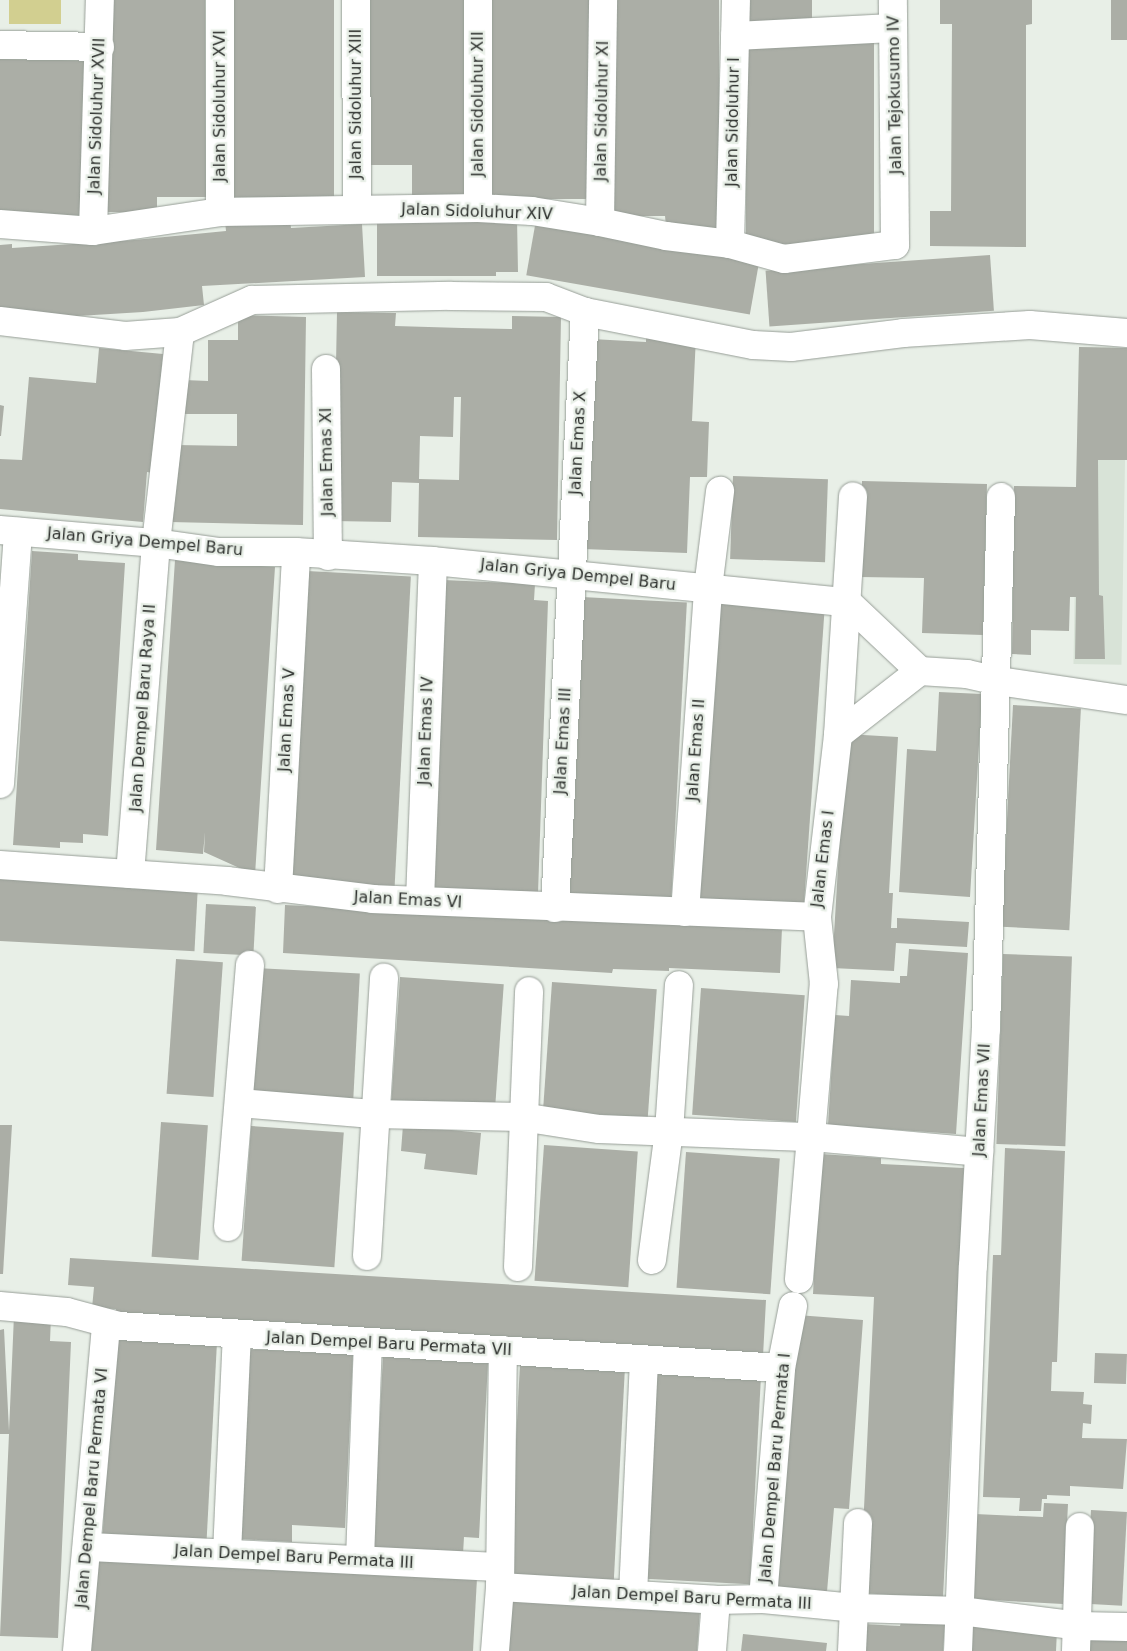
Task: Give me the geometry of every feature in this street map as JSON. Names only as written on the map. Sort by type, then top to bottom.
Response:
[{"type":"street","name":"Jalan Sidoluhur XVII","points":[[93,231],[100,0]]},
{"type":"street","name":"Jalan Sidoluhur XVI","points":[[220,0],[220,212]]},
{"type":"street","name":"Jalan Sidoluhur XIII","points":[[356,0],[356,208]]},
{"type":"street","name":"Jalan Sidoluhur XII","points":[[478,0],[478,208]]},
{"type":"street","name":"Jalan Sidoluhur XI","points":[[600,222],[603,0]]},
{"type":"street","name":"Jalan Sidoluhur I","points":[[730,244],[736,0]]},
{"type":"street","name":"Jalan Tejokusumo IV","points":[[894,0],[897,190]]},
{"type":"street","points":[[735,36],[893,28]]},
{"type":"street","points":[[0,45],[100,47]]},
{"type":"street","name":"Jalan Sidoluhur XIV","points":[[0,224],[93,231],[220,212],[356,208],[478,208],[532,211],[600,222],[666,236],[730,244],[784,259],[895,244],[897,190]]},
{"type":"street","points":[[0,321],[125,336],[180,332],[252,300],[546,297],[585,312],[704,337],[753,345],[791,347],[903,332],[1030,325],[1127,333]]},
{"type":"street","name":"Jalan Emas X","points":[[573,574],[585,312]]},
{"type":"street","name":"Jalan Dempel Baru Raya II","points":[[130,874],[156,543],[180,332]]},
{"type":"street","name":"Jalan Emas XI","points":[[326,369],[328,556]]},
{"type":"street","name":"Jalan Emas II","points":[[685,912],[708,588],[720,491]]},
{"type":"street","name":"Jalan Emas I","points":[[799,1279],[824,984],[817,917],[838,735],[853,496]]},
{"type":"street","name":"Jalan Emas VII","points":[[958,1651],[998,682],[1001,497]]},
{"type":"street","points":[[0,784],[9,531]]},
{"type":"street","name":"Jalan Griya Dempel Baru","points":[[9,531],[156,543],[219,552],[296,552],[328,556],[432,561],[847,602]]},
{"type":"street","name":"Jalan Emas V","points":[[278,889],[296,552]]},
{"type":"street","name":"Jalan Emas IV","points":[[420,900],[432,561]]},
{"type":"street","name":"Jalan Emas III","points":[[555,908],[573,574]]},
{"type":"street","points":[[847,602],[920,671],[967,674],[998,682],[1127,700]]},
{"type":"street","points":[[838,735],[920,671]]},
{"type":"street","name":"Jalan Emas VI","points":[[0,864],[130,874],[373,899],[555,908],[817,917]]},
{"type":"street","points":[[228,1228],[250,965]]},
{"type":"street","points":[[367,1256],[373,1114],[384,978]]},
{"type":"street","points":[[652,1260],[669,1131],[679,985]]},
{"type":"street","points":[[518,1267],[522,1117],[529,991]]},
{"type":"street","points":[[239,1104],[373,1114],[522,1117],[598,1129],[812,1137],[979,1152]]},
{"type":"street","name":"Jalan Dempel Baru Permata VII","points":[[0,1306],[67,1312],[106,1325],[237,1335],[781,1368]]},
{"type":"street","name":"Jalan Dempel Baru Permata I","points":[[763,1600],[781,1368],[793,1306]]},
{"type":"street","name":"Jalan Dempel Baru Permata VI","points":[[77,1651],[89,1547],[106,1325]]},
{"type":"street","points":[[227,1553],[237,1335]]},
{"type":"street","points":[[360,1559],[368,1343]]},
{"type":"street","points":[[495,1651],[500,1577],[503,1350]]},
{"type":"street","points":[[633,1594],[644,1360]]},
{"type":"street","points":[[852,1651],[858,1523]]},
{"type":"street","points":[[1077,1638],[1080,1527]]},
{"type":"street","name":"Jalan Dempel Baru Permata III","points":[[89,1547],[360,1559],[633,1594],[716,1600],[763,1600],[854,1608],[961,1610],[1077,1638],[1127,1627]]},
{"type":"street","points":[[712,1651],[716,1600]]},
{"type":"shaded area","points":[[9,0],[61,0],[61,24],[9,24]]},
{"type":"shaded area","points":[[1079,347],[1127,348],[1121,665],[1073,664]]},
{"type":"building","points":[[107,0],[205,0],[206,197],[157,197],[157,212],[107,212]]},
{"type":"building","points":[[232,0],[334,0],[334,197],[232,197]]},
{"type":"building","points":[[359,0],[465,0],[465,200],[412,200],[412,165],[359,165]]},
{"type":"building","points":[[484,0],[590,0],[590,199],[484,199]]},
{"type":"building","points":[[613,0],[719,0],[719,229],[666,226],[665,216],[613,216]]},
{"type":"building","points":[[746,0],[812,0],[812,24],[746,24]]},
{"type":"building","points":[[940,0],[1032,0],[1032,24],[1026,25],[1026,247],[930,246],[930,211],[951,211],[952,24],[940,24]]},
{"type":"building","points":[[1111,0],[1127,0],[1127,40],[1111,40]]},
{"type":"building","points":[[746,43],[874,43],[874,244],[746,244]]},
{"type":"building","points":[[0,59],[87,61],[84,217],[0,216]]},
{"type":"building","points":[[377,214],[517,218],[518,272],[496,272],[496,276],[377,276]]},
{"type":"building","points":[[290,218],[291,228],[362,224],[365,277],[202,286],[204,305],[143,312],[45,318],[0,308],[0,245],[12,244],[12,248],[134,240],[226,231],[225,221]]},
{"type":"building","points":[[536,220],[760,259],[750,315],[526,275]]},
{"type":"building","points":[[990,255],[994,311],[769,327],[766,271]]},
{"type":"building","points":[[337,312],[396,313],[395,326],[462,328],[512,329],[512,316],[561,317],[557,540],[418,537],[419,483],[392,482],[391,522],[333,521]],"holes":[[[454,397],[461,397],[459,480],[419,479],[420,436],[453,437]]]},
{"type":"building","points":[[238,315],[306,317],[303,525],[170,522],[176,445],[237,446],[237,414],[183,414],[184,380],[208,381],[208,340],[238,340]]},
{"type":"building","points":[[646,334],[696,336],[692,421],[709,422],[707,477],[690,477],[687,553],[583,549],[592,339],[646,342]]},
{"type":"building","points":[[1079,347],[1127,348],[1127,460],[1098,460],[1099,595],[1103,596],[1105,659],[1075,659],[1076,597],[1070,597],[1069,631],[1031,630],[1031,655],[1012,654],[1014,486],[1076,487]]},
{"type":"building","points":[[99,348],[163,354],[153,473],[147,472],[143,522],[0,509],[0,459],[22,460],[29,377],[96,383]]},
{"type":"building","points":[[0,405],[4,406],[1,436],[0,436]]},
{"type":"building","points":[[733,476],[828,479],[825,562],[730,559]]},
{"type":"building","points":[[862,481],[987,484],[983,635],[922,633],[924,578],[860,577]]},
{"type":"building","points":[[32,551],[78,554],[78,560],[125,563],[108,836],[83,834],[83,843],[60,842],[60,848],[13,845]]},
{"type":"building","points":[[175,560],[275,567],[255,875],[204,852],[205,832],[203,854],[156,850]]},
{"type":"building","points":[[307,571],[411,576],[395,887],[291,882]]},
{"type":"building","points":[[444,580],[535,584],[534,600],[548,601],[538,894],[433,891]]},
{"type":"building","points":[[582,597],[687,602],[671,902],[566,897]]},
{"type":"building","points":[[720,600],[825,607],[804,909],[699,901]]},
{"type":"building","points":[[939,692],[982,694],[970,897],[899,892],[907,749],[936,751]]},
{"type":"building","points":[[1013,705],[1081,709],[1069,930],[1001,927]]},
{"type":"building","points":[[846,734],[898,737],[889,893],[893,893],[891,928],[897,928],[897,918],[969,922],[967,947],[896,943],[894,971],[832,968]]},
{"type":"building","points":[[0,879],[198,889],[194,951],[0,941]]},
{"type":"building","points":[[206,904],[256,907],[253,956],[203,953]]},
{"type":"building","points":[[285,905],[782,928],[780,973],[669,968],[669,971],[613,969],[612,973],[283,953]]},
{"type":"building","points":[[909,949],[968,953],[956,1134],[828,1125],[835,1015],[849,1016],[851,980],[900,983],[900,976],[907,976]]},
{"type":"building","points":[[1003,954],[1072,956],[1065,1146],[996,1144]]},
{"type":"building","points":[[176,959],[223,962],[213,1097],[167,1094]]},
{"type":"building","points":[[256,968],[360,973],[353,1100],[249,1095]]},
{"type":"building","points":[[400,977],[504,984],[495,1108],[391,1101]]},
{"type":"building","points":[[552,982],[657,989],[648,1118],[543,1111]]},
{"type":"building","points":[[701,988],[805,995],[796,1122],[692,1115]]},
{"type":"building","points":[[161,1122],[208,1125],[198,1260],[152,1257]]},
{"type":"building","points":[[0,1125],[12,1125],[3,1274],[0,1274]]},
{"type":"building","points":[[403,1125],[481,1133],[477,1175],[424,1169],[426,1154],[401,1151]]},
{"type":"building","points":[[251,1126],[344,1132],[334,1267],[242,1261]]},
{"type":"building","points":[[544,1145],[638,1152],[628,1287],[535,1281]]},
{"type":"building","points":[[1005,1148],[1065,1151],[1057,1362],[1052,1362],[1051,1391],[1084,1392],[1083,1404],[1092,1405],[1091,1424],[1083,1423],[1082,1438],[1127,1439],[1123,1489],[1070,1486],[1070,1496],[1047,1495],[1047,1499],[1042,1499],[1041,1511],[1019,1511],[1020,1498],[983,1497],[993,1255],[1001,1255]]},
{"type":"building","points":[[686,1152],[780,1159],[770,1294],[677,1288]]},
{"type":"building","points":[[820,1154],[881,1158],[881,1164],[964,1168],[943,1598],[860,1593],[874,1297],[813,1294]]},
{"type":"building","points":[[70,1258],[766,1300],[763,1356],[115,1318],[116,1309],[92,1308],[94,1287],[68,1285]]},
{"type":"building","points":[[14,1315],[51,1317],[50,1341],[71,1342],[58,1638],[0,1636],[9,1434],[0,1434],[0,1330],[4,1329],[9,1431]]},
{"type":"building","points":[[797,1315],[863,1320],[849,1509],[834,1508],[827,1592],[777,1588]]},
{"type":"building","points":[[113,1339],[217,1344],[207,1539],[103,1534]]},
{"type":"building","points":[[248,1349],[353,1354],[345,1528],[292,1525],[292,1542],[239,1539]]},
{"type":"building","points":[[1095,1353],[1127,1354],[1126,1384],[1094,1383]]},
{"type":"building","points":[[383,1356],[488,1362],[479,1538],[464,1537],[463,1554],[373,1548]]},
{"type":"building","points":[[520,1364],[625,1369],[614,1583],[509,1578]]},
{"type":"building","points":[[656,1373],[761,1378],[750,1584],[645,1579]]},
{"type":"building","points":[[1044,1503],[1068,1504],[1063,1604],[971,1599],[975,1514],[1043,1517]]},
{"type":"building","points":[[1091,1510],[1127,1512],[1122,1606],[1086,1604]]},
{"type":"building","points":[[95,1558],[477,1578],[473,1651],[90,1651]]},
{"type":"building","points":[[506,1601],[700,1610],[697,1651],[504,1651]]},
{"type":"building","points":[[901,1622],[945,1624],[943,1651],[861,1651],[863,1624],[900,1626]]},
{"type":"building","points":[[972,1624],[1057,1630],[1056,1651],[970,1651]]},
{"type":"building","points":[[743,1634],[827,1643],[826,1651],[741,1651]]},
{"type":"building","points":[[1084,1636],[1127,1636],[1127,1651],[1084,1651]]}]
